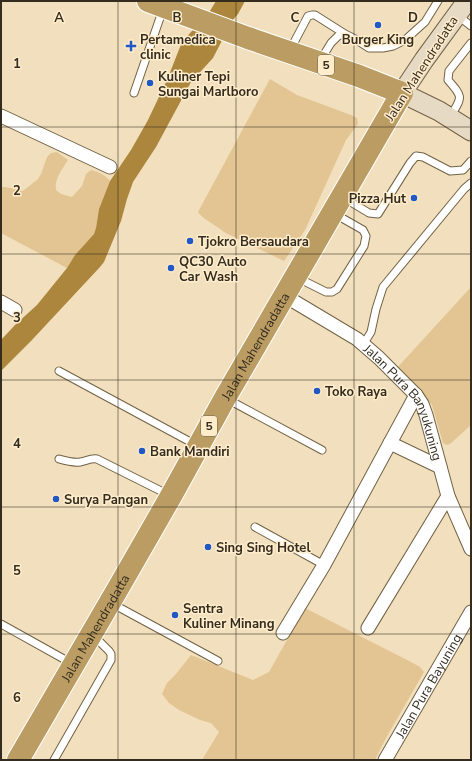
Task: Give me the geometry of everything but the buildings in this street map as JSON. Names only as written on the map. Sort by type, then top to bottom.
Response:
[{"type":"highway","name":"5","points":[[161,6],[359,76],[402,93]]},
{"type":"highway","name":"Jalan Mahendradatta","points":[[18,760],[171,496],[225,398],[402,93]]},
{"type":"main road","name":"Jalan Mahendradatta","points":[[402,93],[424,60],[465,14]]},
{"type":"main road","points":[[402,93],[450,117],[471,131]]},
{"type":"street","points":[[3,120],[110,167]]},
{"type":"street","name":"Jalan Pura Banyukuning","points":[[284,296],[364,345],[416,395],[422,404],[426,415],[448,496],[471,549]]},
{"type":"street","points":[[1,302],[15,310]]},
{"type":"street","points":[[283,633],[324,565],[416,395]]},
{"type":"street","points":[[390,443],[440,467]]},
{"type":"street","points":[[368,628],[448,496]]},
{"type":"street","name":"Jalan Pura Bayuning","points":[[385,760],[471,612]]},
{"type":"lane","points":[[289,52],[308,16],[312,15],[315,15],[369,48],[393,46],[404,40],[425,22],[438,1]]},
{"type":"lane","points":[[134,92],[161,6]]},
{"type":"lane","points":[[319,63],[330,43],[338,36],[345,34]]},
{"type":"lane","points":[[450,117],[460,100],[459,92],[448,80],[448,71],[471,43]]},
{"type":"lane","points":[[337,205],[378,214],[416,156],[423,157],[450,171],[463,170],[471,161]]},
{"type":"lane","points":[[364,345],[371,332],[383,287],[464,189],[471,183]]},
{"type":"lane","points":[[296,277],[326,292],[332,292],[340,285],[364,246],[366,236],[363,230],[337,205]]},
{"type":"lane","points":[[58,371],[198,446]]},
{"type":"lane","points":[[225,398],[322,450]]},
{"type":"lane","points":[[59,459],[69,462],[78,462],[97,458],[171,496]]},
{"type":"lane","points":[[255,527],[324,565]]},
{"type":"lane","points":[[109,602],[218,661]]},
{"type":"lane","points":[[1,624],[73,665]]},
{"type":"lane","points":[[54,760],[111,660],[111,654],[109,651],[91,634]]},
{"type":"shaded area","points":[[216,1],[245,1],[238,14],[232,21],[213,58],[191,82],[156,147],[133,182],[121,221],[104,262],[31,341],[1,371],[1,340],[37,305],[67,268],[75,255],[94,234],[99,209],[110,181],[131,150],[148,120],[167,80],[182,42],[210,11]]},
{"type":"shaded area","points":[[270,79],[297,95],[357,118],[358,124],[346,140],[305,230],[284,261],[224,232],[198,212]]},
{"type":"shaded area","points":[[57,152],[68,160],[56,182],[56,190],[61,194],[72,197],[82,186],[86,174],[91,170],[104,175],[110,181],[99,209],[94,234],[75,255],[67,268],[1,233],[1,187],[23,191],[38,179],[47,157],[51,153]]},
{"type":"shaded area","points":[[471,287],[471,425],[447,445],[443,443],[432,405],[397,368]]},
{"type":"shaded area","points":[[305,608],[409,661],[420,667],[424,672],[375,760],[202,760],[219,732],[211,723],[200,720],[179,710],[169,703],[162,694],[167,683],[191,655],[253,680],[269,672]]},
{"type":"place","name":"Burger King","points":[[378,25]]},
{"type":"place","name":"Pertamedica clinic","points":[[131,46]]},
{"type":"place","name":"Kuliner Tepi Sungai Marlboro","points":[[150,83]]},
{"type":"place","name":"Pizza Hut","points":[[414,198]]},
{"type":"place","name":"Tjokro Bersaudara","points":[[190,241]]},
{"type":"place","name":"QC30 Auto Car Wash","points":[[171,268]]},
{"type":"place","name":"Toko Raya","points":[[317,391]]},
{"type":"place","name":"Bank Mandiri","points":[[142,451]]},
{"type":"place","name":"Surya Pangan","points":[[56,499]]},
{"type":"place","name":"Sing Sing Hotel","points":[[208,547]]},
{"type":"place","name":"Sentra Kuliner Minang","points":[[175,615]]}]
